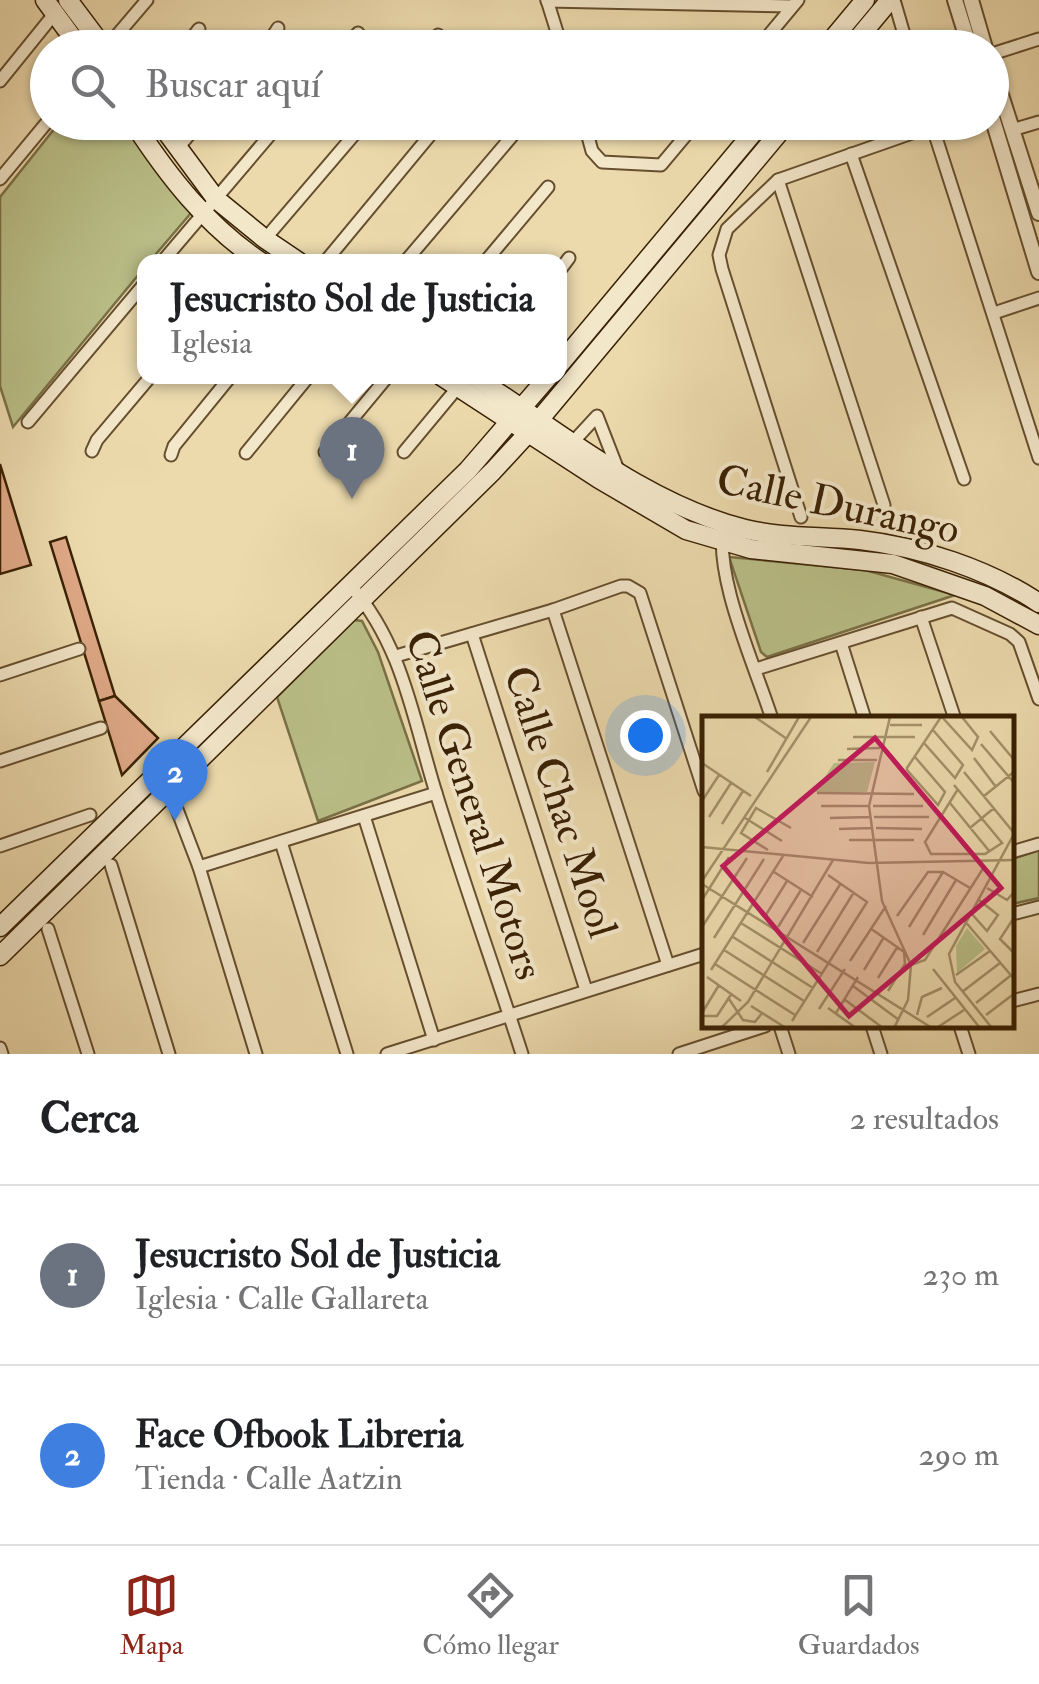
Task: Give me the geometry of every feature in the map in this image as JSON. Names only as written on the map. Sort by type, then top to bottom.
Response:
[{"type":"main road","points":[[840,30],[865,0]]},
{"type":"main road","points":[[866,30],[892,0]]},
{"type":"main road","points":[[56,4],[85,30]]},
{"type":"main road","points":[[56,4],[70,30]]},
{"type":"main road","points":[[146,140],[202,214],[247,254]]},
{"type":"main road","points":[[172,140],[216,199],[287,254]]},
{"type":"main road","points":[[567,356],[747,140]]},
{"type":"main road","points":[[0,956],[534,426],[773,140]]},
{"type":"main road","name":"Calle Durango","points":[[469,384],[650,510],[686,530],[751,549],[893,564],[984,596],[1039,626]]},
{"type":"main road","points":[[0,927],[468,470],[542,384]]},
{"type":"main road","name":"Calle Durango","points":[[534,426],[573,442],[688,508],[724,522],[772,534],[894,546],[962,566],[1039,603]]},
{"type":"street","points":[[121,30],[147,0]]},
{"type":"street","points":[[556,30],[547,0],[795,3]]},
{"type":"street","points":[[892,0],[902,30]]},
{"type":"street","points":[[955,0],[964,30]]},
{"type":"street","points":[[971,0],[980,30]]},
{"type":"street","points":[[773,30],[795,3]]},
{"type":"street","points":[[37,30],[56,4]]},
{"type":"street","points":[[1009,49],[1039,39]]},
{"type":"street","points":[[0,81],[30,40]]},
{"type":"street","points":[[1009,121],[1038,207]]},
{"type":"street","points":[[1012,130],[1039,122]]},
{"type":"street","points":[[0,179],[32,140]]},
{"type":"street","points":[[178,148],[185,140]]},
{"type":"street","points":[[169,254],[266,140]]},
{"type":"street","points":[[266,240],[349,140]]},
{"type":"street","points":[[332,254],[426,140]]},
{"type":"street","points":[[412,254],[509,140]]},
{"type":"street","points":[[589,140],[602,162],[661,165],[682,140]]},
{"type":"street","points":[[801,517],[720,255],[727,229],[738,214],[778,180],[889,140]]},
{"type":"street","points":[[937,140],[1039,458]]},
{"type":"street","points":[[999,140],[1038,263]]},
{"type":"street","points":[[851,154],[964,479]]},
{"type":"street","points":[[778,180],[884,504]]},
{"type":"street","points":[[492,254],[548,188]]},
{"type":"street","points":[[567,262],[570,258]]},
{"type":"street","points":[[28,422],[137,291]]},
{"type":"street","points":[[994,314],[1039,298]]},
{"type":"street","points":[[92,451],[144,384]]},
{"type":"street","points":[[171,455],[174,446],[225,384]]},
{"type":"street","points":[[246,453],[302,384]]},
{"type":"street","points":[[324,452],[381,384]]},
{"type":"street","points":[[404,452],[464,384]]},
{"type":"street","points":[[573,442],[597,416],[618,470]]},
{"type":"street","points":[[724,522],[720,542],[727,581],[771,716]]},
{"type":"street","name":"Calle General Motors","points":[[350,584],[396,656],[436,794],[522,1054]]},
{"type":"street","points":[[396,656],[621,586],[635,588],[640,593],[702,786]]},
{"type":"street","points":[[756,670],[952,608],[1010,634],[1019,642],[1039,699]]},
{"type":"street","points":[[553,610],[668,966]]},
{"type":"street","points":[[921,617],[954,716]]},
{"type":"street","name":"Calle Chac Mool","points":[[472,634],[586,990]]},
{"type":"street","points":[[840,642],[865,716]]},
{"type":"street","points":[[0,675],[79,650]]},
{"type":"street","points":[[0,761],[101,728]]},
{"type":"street","points":[[162,768],[200,868],[256,1054]]},
{"type":"street","points":[[200,868],[436,794]]},
{"type":"street","points":[[0,846],[90,815]]},
{"type":"street","points":[[364,816],[434,1040]]},
{"type":"street","points":[[281,842],[347,1054]]},
{"type":"street","points":[[1014,851],[1039,844]]},
{"type":"street","points":[[111,866],[168,1054]]},
{"type":"street","points":[[1014,913],[1039,907]]},
{"type":"street","points":[[48,929],[88,1054]]},
{"type":"street","points":[[387,1054],[702,955]]},
{"type":"street","points":[[1014,1000],[1039,994]]},
{"type":"street","points":[[679,1054],[756,1029]]},
{"type":"street","points":[[781,1029],[788,1054]]},
{"type":"street","points":[[873,1029],[881,1054]]},
{"type":"street","points":[[961,1029],[969,1054]]},
{"type":"green space","points":[[45,140],[138,140],[191,213],[156,254],[137,254],[137,276],[13,427],[0,386],[0,197]]},
{"type":"green space","points":[[729,557],[865,570],[955,595],[767,657],[761,652]]},
{"type":"green space","points":[[354,620],[362,621],[378,652],[422,781],[318,821],[277,697]]},
{"type":"green space","points":[[1039,850],[1039,898],[1014,904],[1014,858]]},
{"type":"building","points":[[0,464],[31,565],[0,574]]},
{"type":"building","points":[[66,537],[115,696],[99,701],[50,542]]},
{"type":"building","points":[[115,696],[158,738],[122,775],[99,701]]},
{"type":"place","name":"Jesucristo Sol de Justicia","points":[[352,499]]},
{"type":"place","name":"Face Ofbook Libreria","points":[[175,821]]}]
